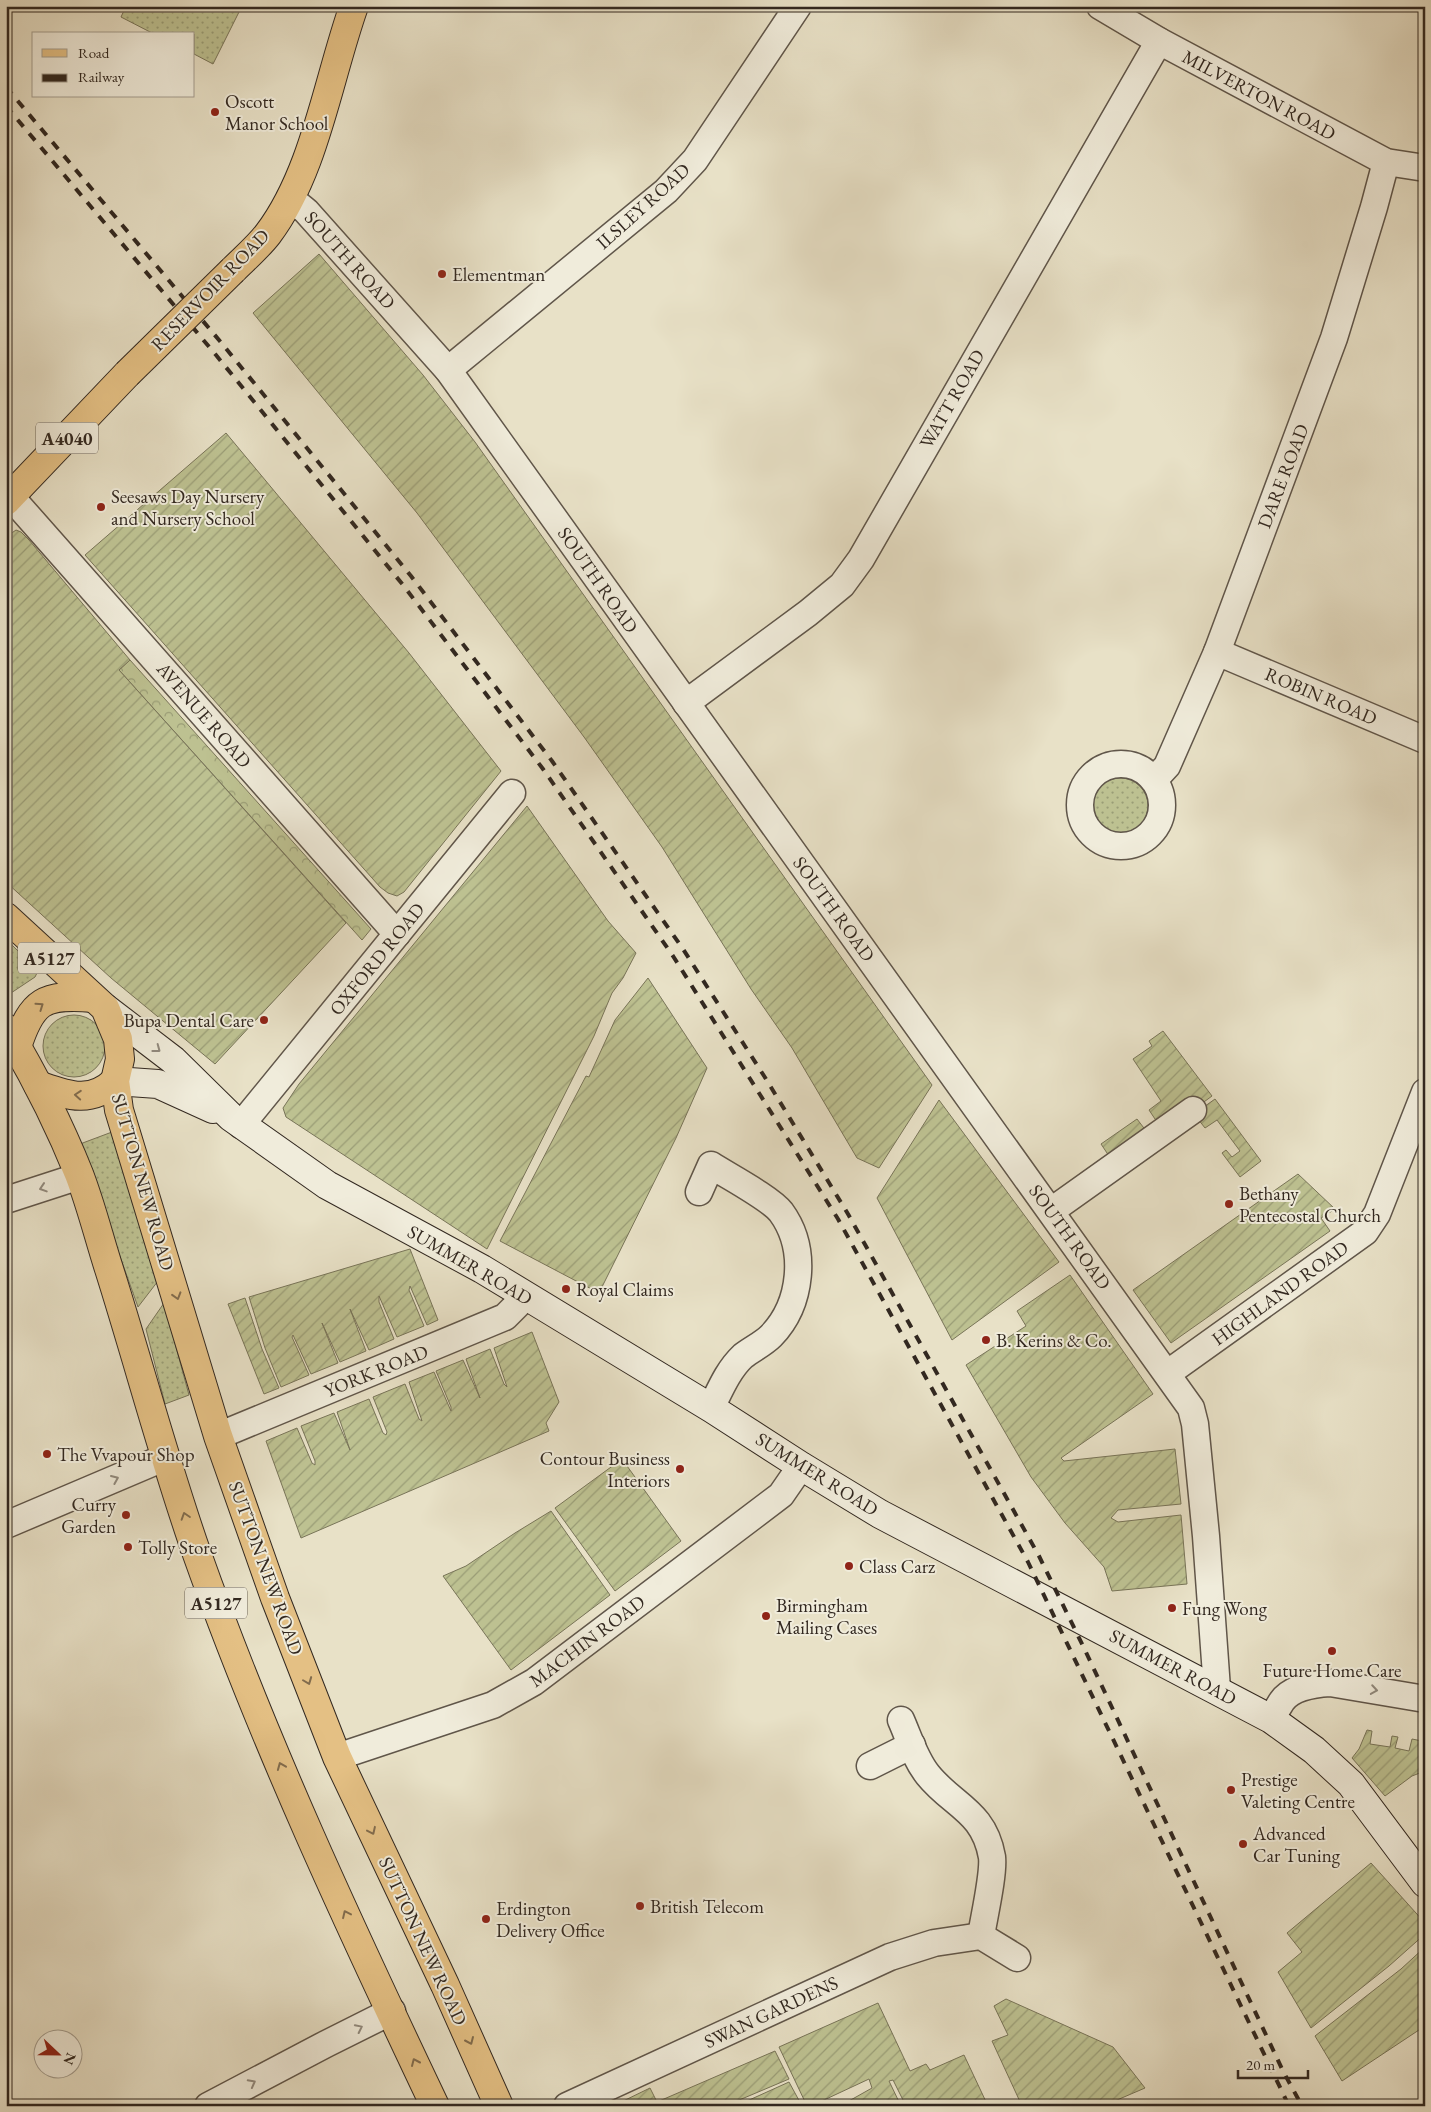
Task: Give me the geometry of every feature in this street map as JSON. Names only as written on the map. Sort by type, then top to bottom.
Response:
[{"type":"main road","name":"RESERVOIR ROAD","points":[[8,499],[127,374],[268,234],[290,198],[308,156],[354,6]]},
{"type":"main road","name":"SUMMER ROAD","points":[[6,917],[99,1003],[173,1060],[236,1121],[327,1185],[482,1269],[711,1408],[800,1466],[880,1514],[1271,1719],[1314,1750],[1351,1784],[1425,1883]]},
{"type":"main road","points":[[12,1038],[35,1009],[46,1001],[66,996],[99,1003]]},
{"type":"main road","name":"SUTTON NEW ROAD","points":[[99,1003],[118,1039],[120,1059],[115,1081],[119,1110],[218,1436],[275,1598],[337,1757],[499,2106]]},
{"type":"main road","name":"A5127","points":[[12,1038],[38,1084],[80,1176],[166,1457],[198,1554],[243,1674],[313,1844],[435,2106]]},
{"type":"main road","name":"SUMMER ROAD","points":[[115,1081],[158,1084],[236,1121]]},
{"type":"main road","points":[[38,1084],[76,1097],[92,1096],[105,1090],[115,1081]]},
{"type":"street","name":"ILSLEY ROAD","points":[[448,370],[666,191],[681,176],[695,160],[798,6]]},
{"type":"street","name":"MILVERTON ROAD","points":[[1100,6],[1159,41],[1386,162],[1425,168]]},
{"type":"street","name":"WATT ROAD","points":[[686,703],[808,613],[842,585],[861,559],[1159,41]]},
{"type":"street","name":"DARE ROAD","points":[[1154,780],[1167,766],[1217,652],[1334,338],[1386,162]]},
{"type":"street","name":"SOUTH ROAD","points":[[290,198],[306,211],[448,370],[1168,1373],[1191,1408],[1195,1424],[1206,1536],[1217,1689]]},
{"type":"street","name":"AVENUE ROAD","points":[[8,499],[397,934]]},
{"type":"street","name":"ROBIN ROAD","points":[[1217,652],[1425,740]]},
{"type":"street","name":"OXFORD ROAD","points":[[236,1121],[397,934],[512,793]]},
{"type":"street","name":"HIGHLAND ROAD","points":[[1168,1373],[1365,1232],[1377,1214],[1417,1137],[1425,1092]]},
{"type":"street","points":[[1051,1211],[1193,1110]]},
{"type":"street","points":[[699,1192],[711,1165],[753,1190],[780,1212],[793,1235],[799,1257],[796,1285],[790,1310],[771,1336],[742,1357],[730,1371],[711,1408]]},
{"type":"street","points":[[6,1200],[80,1176]]},
{"type":"street","name":"YORK ROAD","points":[[218,1436],[505,1317],[526,1296]]},
{"type":"street","points":[[6,1525],[166,1457]]},
{"type":"street","name":"MACHIN ROAD","points":[[337,1757],[493,1705],[520,1691],[781,1495],[800,1466]]},
{"type":"street","points":[[1271,1719],[1283,1699],[1300,1688],[1317,1684],[1330,1683],[1425,1699]]},
{"type":"street","points":[[902,1720],[927,1774],[942,1790],[966,1808],[979,1823],[987,1840],[992,1859],[981,1936],[1017,1958]]},
{"type":"street","points":[[870,1766],[912,1745]]},
{"type":"street","name":"SWAN GARDENS","points":[[567,2106],[890,1957],[934,1943],[981,1936]]},
{"type":"street","points":[[208,2106],[326,2044],[392,2012]]},
{"type":"green space","points":[[126,6],[242,6],[213,64],[195,55],[195,32],[150,32],[121,17]]},
{"type":"green space","points":[[319,254],[423,375],[475,442],[932,1085],[879,1168],[857,1158],[792,1048],[751,989],[662,847],[584,737],[417,513],[253,313]]},
{"type":"green space","points":[[226,433],[409,653],[501,771],[404,892],[397,896],[388,893],[380,887],[85,555]]},
{"type":"green space","points":[[16,530],[29,540],[130,660],[119,670],[346,923],[215,1064],[111,978],[6,882],[6,537]]},
{"type":"green space","points":[[130,660],[371,929],[362,940],[119,670]]},
{"type":"green space","points":[[1115,778],[1125,778],[1140,786],[1146,795],[1148,806],[1146,817],[1140,826],[1125,834],[1115,834],[1104,829],[1097,822],[1092,811],[1092,801],[1097,790],[1104,783]]},
{"type":"green space","points":[[527,806],[608,921],[636,953],[623,978],[612,993],[594,1036],[487,1249],[286,1117],[283,1108],[299,1084]]},
{"type":"green space","points":[[6,939],[38,971],[35,977],[11,993],[6,991]]},
{"type":"green space","points":[[648,978],[707,1068],[676,1138],[599,1293],[500,1241],[586,1076],[589,1077],[615,1020]]},
{"type":"green space","points":[[74,1015],[86,1018],[96,1024],[102,1034],[105,1046],[102,1058],[96,1068],[86,1074],[74,1077],[62,1074],[52,1068],[46,1058],[43,1046],[46,1034],[52,1024],[62,1018]]},
{"type":"green space","points":[[1163,1031],[1212,1096],[1189,1113],[1161,1128],[1149,1110],[1161,1101],[1133,1059],[1152,1046],[1149,1041]]},
{"type":"green space","points":[[1215,1099],[1261,1161],[1240,1177],[1222,1153],[1226,1150],[1232,1157],[1240,1151],[1217,1120],[1205,1128],[1194,1114]]},
{"type":"green space","points":[[939,1100],[1059,1262],[952,1340],[877,1198]]},
{"type":"green space","points":[[1137,1119],[1150,1136],[1113,1162],[1101,1144]]},
{"type":"green space","points":[[112,1132],[158,1281],[138,1307],[80,1144]]},
{"type":"green space","points":[[1298,1174],[1335,1209],[1321,1218],[1330,1231],[1171,1343],[1133,1290]]},
{"type":"green space","points":[[410,1249],[438,1320],[427,1325],[410,1286],[409,1290],[424,1326],[397,1337],[379,1296],[379,1302],[394,1339],[369,1350],[350,1309],[366,1351],[340,1362],[322,1323],[338,1363],[311,1374],[293,1335],[292,1337],[309,1375],[281,1387],[265,1348],[249,1297]]},
{"type":"green space","points":[[1070,1275],[1153,1394],[1061,1458],[1064,1461],[1175,1449],[1181,1504],[1118,1510],[1111,1518],[1118,1522],[1181,1515],[1187,1584],[1112,1591],[1104,1567],[1065,1523],[1031,1477],[966,1365],[1026,1326],[1017,1311]]},
{"type":"green space","points":[[245,1298],[262,1349],[279,1388],[264,1394],[228,1304]]},
{"type":"green space","points":[[164,1303],[189,1395],[165,1404],[146,1329]]},
{"type":"green space","points":[[532,1332],[559,1402],[546,1423],[549,1431],[301,1538],[266,1441],[297,1428],[312,1463],[315,1465],[301,1426],[334,1413],[350,1450],[337,1412],[369,1399],[383,1433],[386,1435],[387,1432],[373,1397],[405,1384],[419,1419],[422,1421],[409,1382],[434,1372],[451,1411],[436,1371],[463,1360],[480,1398],[466,1359],[490,1349],[504,1384],[507,1387],[494,1348]]},
{"type":"green space","points":[[622,1459],[681,1541],[615,1591],[555,1508]]},
{"type":"green space","points":[[551,1511],[610,1595],[511,1670],[443,1576],[466,1566]]},
{"type":"green space","points":[[1367,1730],[1372,1731],[1370,1744],[1390,1747],[1392,1736],[1398,1737],[1395,1748],[1409,1751],[1412,1739],[1422,1741],[1420,1750],[1425,1751],[1425,1771],[1412,1776],[1385,1796],[1352,1758],[1359,1749]]},
{"type":"green space","points":[[1371,1863],[1425,1923],[1425,1934],[1389,1966],[1311,2028],[1278,1972],[1302,1952],[1287,1933]]},
{"type":"green space","points":[[1425,1947],[1425,2026],[1342,2081],[1315,2036],[1401,1969]]},
{"type":"green space","points":[[1006,1999],[1113,2047],[1145,2088],[1103,2106],[1022,2106],[992,2041],[1008,2035],[994,2006]]},
{"type":"green space","points":[[878,2003],[910,2071],[926,2064],[930,2070],[964,2055],[988,2106],[906,2106],[893,2080],[889,2081],[901,2106],[840,2106],[872,2088],[869,2079],[807,2106],[779,2047]]},
{"type":"green space","points":[[775,2051],[789,2079],[725,2106],[613,2106],[650,2088],[657,2102]]},
{"type":"green space","points":[[789,2082],[802,2106],[736,2106]]},
{"type":"railway","points":[[6,87],[224,346],[411,576],[552,761],[683,949],[766,1079],[848,1214],[1039,1556],[1283,2071],[1302,2106]]},
{"type":"railway","points":[[6,106],[216,355],[403,585],[543,769],[673,956],[838,1219],[1028,1562],[1289,2106]]},
{"type":"place","name":"Oscott Manor School","points":[[215,112]]},
{"type":"place","name":"Elementman","points":[[442,274]]},
{"type":"place","name":"Seesaws Day Nursery and Nursery School","points":[[101,507]]},
{"type":"place","name":"Bupa Dental Care","points":[[264,1020]]},
{"type":"place","name":"Bethany Pentecostal Church","points":[[1229,1204]]},
{"type":"place","name":"Royal Claims","points":[[566,1289]]},
{"type":"place","name":"B. Kerins & Co.","points":[[986,1340]]},
{"type":"place","name":"The Vvapour Shop","points":[[47,1454]]},
{"type":"place","name":"Contour Business Interiors","points":[[680,1469]]},
{"type":"place","name":"Curry Garden","points":[[126,1515]]},
{"type":"place","name":"Tolly Store","points":[[128,1547]]},
{"type":"place","name":"Class Carz","points":[[849,1566]]},
{"type":"place","name":"Fung Wong","points":[[1172,1608]]},
{"type":"place","name":"Birmingham Mailing Cases","points":[[766,1616]]},
{"type":"place","name":"Future Home Care","points":[[1332,1651]]},
{"type":"place","name":"Prestige Valeting Centre","points":[[1231,1790]]},
{"type":"place","name":"Advanced Car Tuning","points":[[1243,1844]]},
{"type":"place","name":"British Telecom","points":[[640,1906]]},
{"type":"place","name":"Erdington Delivery Office","points":[[486,1919]]}]
